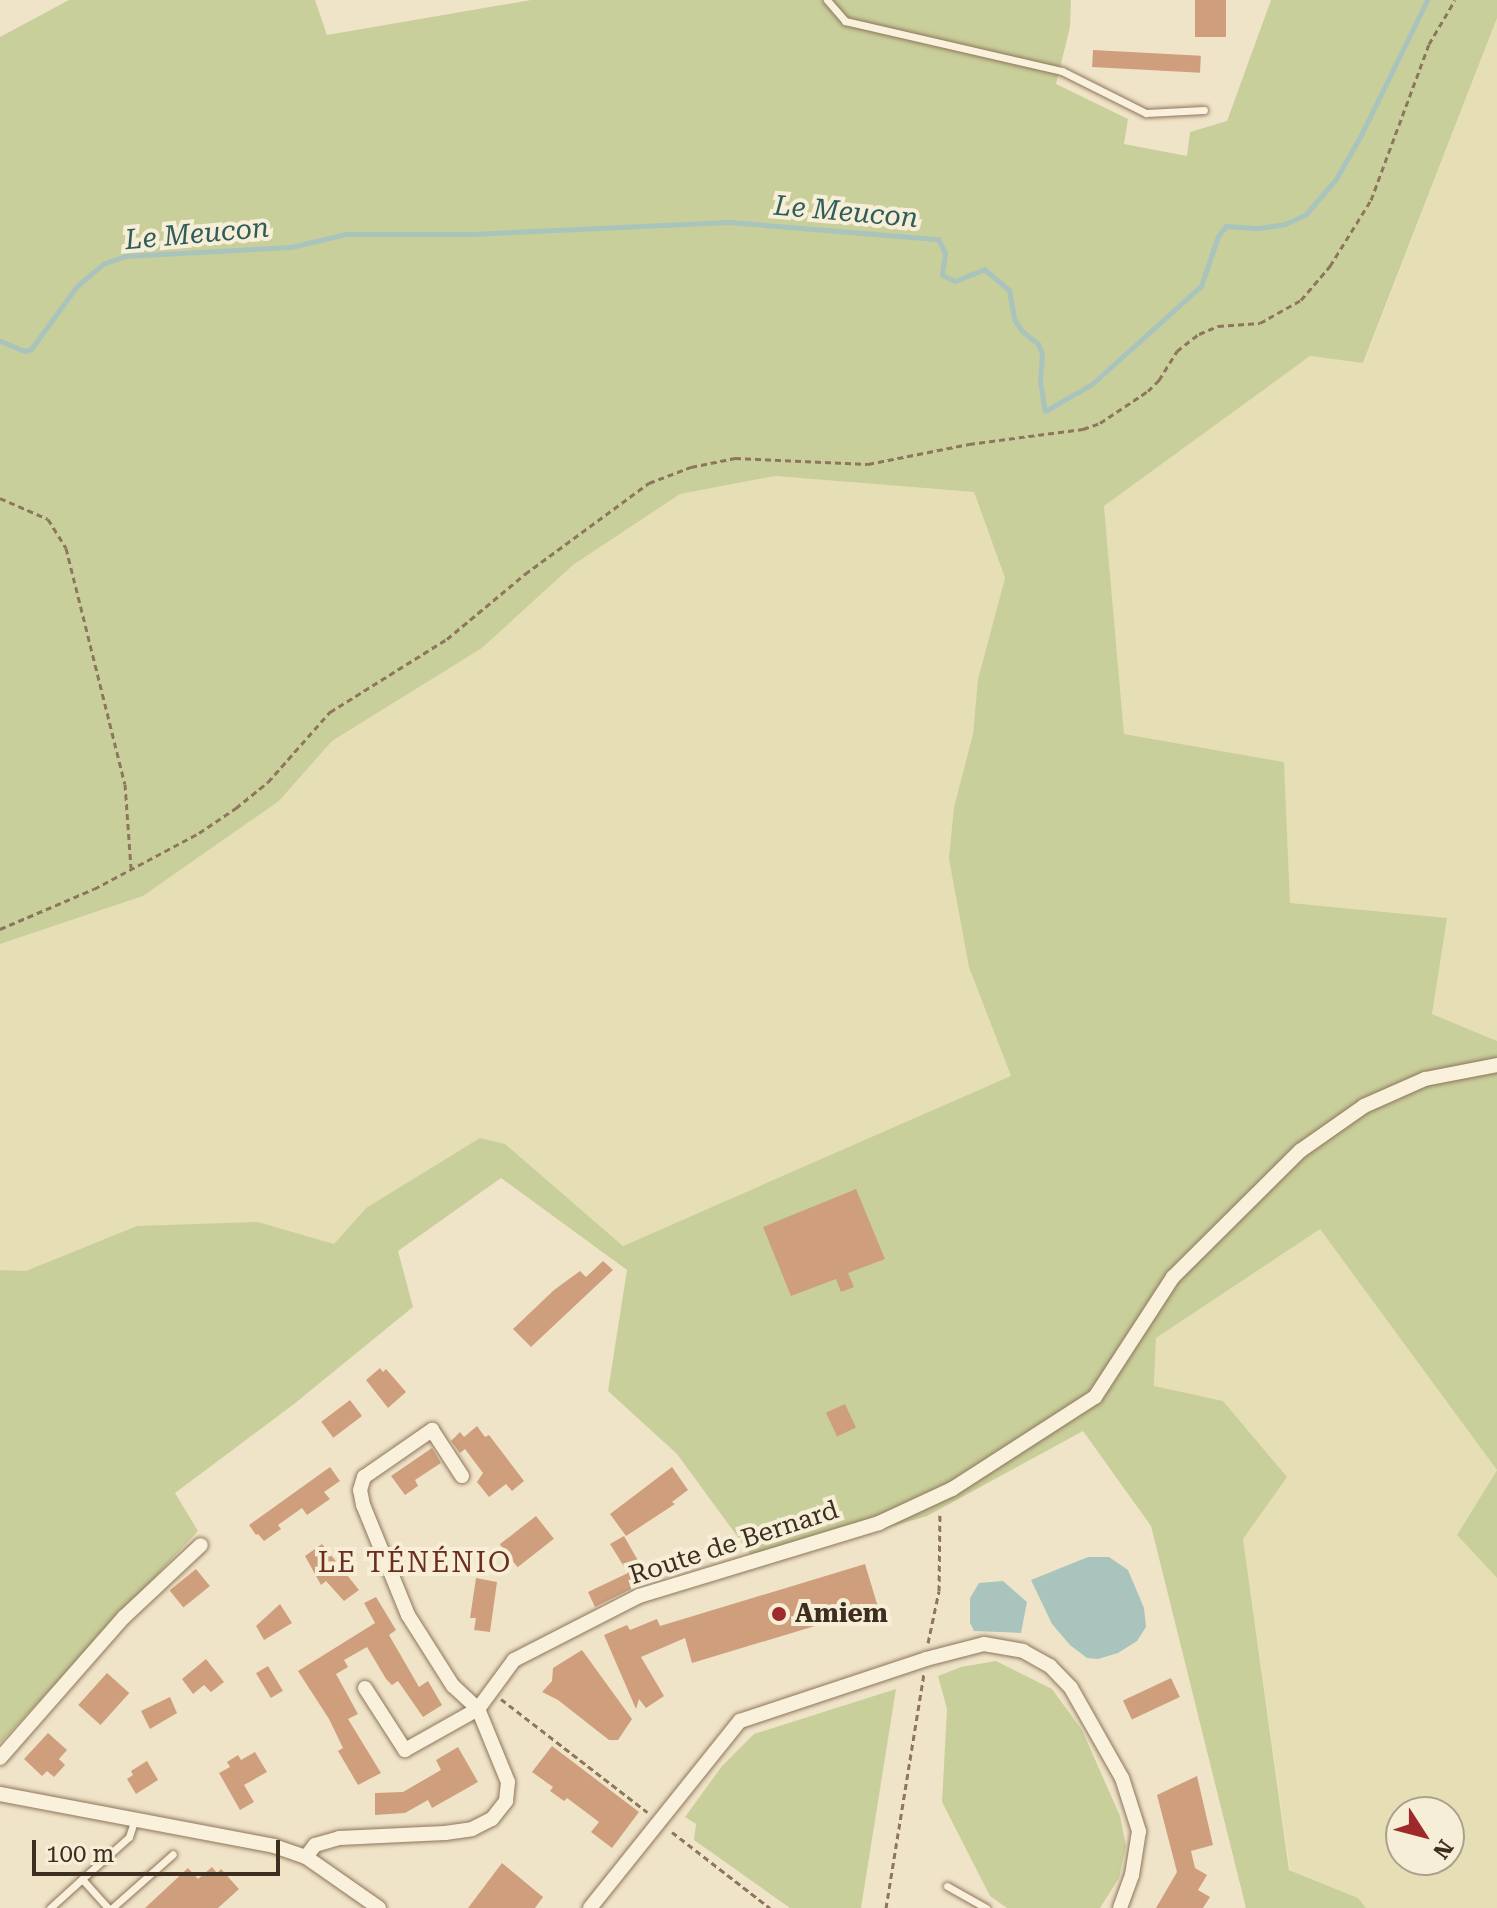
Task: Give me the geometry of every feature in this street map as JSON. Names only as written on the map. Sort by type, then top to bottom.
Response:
[{"type":"street","name":"Route de Bernard","points":[[478,1709],[514,1660],[639,1596],[879,1523],[938,1496],[1064,1420],[1095,1397],[1173,1277],[1300,1151],[1364,1106],[1388,1095],[1425,1079],[1497,1065]]},
{"type":"street","points":[[306,1857],[315,1845],[339,1838],[472,1829],[492,1819],[506,1801],[508,1782],[478,1709],[453,1686],[408,1615],[363,1505],[360,1490],[364,1477],[432,1430],[462,1476]]},
{"type":"street","points":[[0,1758],[124,1617],[201,1545]]},
{"type":"street","points":[[590,1908],[740,1721],[926,1659],[984,1644],[1023,1651],[1050,1666],[1071,1688],[1122,1778],[1139,1831],[1132,1875],[1120,1908]]},
{"type":"street","points":[[365,1688],[405,1750],[478,1709]]},
{"type":"street","points":[[0,1794],[134,1822],[274,1846],[306,1857],[379,1908]]},
{"type":"lane","points":[[827,0],[845,21],[1062,71],[1146,113],[1204,110]]},
{"type":"lane","points":[[50,1908],[129,1837],[134,1822]]},
{"type":"lane","points":[[82,1879],[110,1908],[173,1854]]},
{"type":"lane","points":[[947,1886],[986,1908]]},
{"type":"path","points":[[0,929],[66,903],[199,833],[236,808],[268,782],[330,712],[447,639],[525,574],[649,483],[691,467],[735,458],[868,464],[969,444],[1083,429],[1100,423],[1148,391],[1159,380],[1177,351],[1199,334],[1218,326],[1260,323],[1301,300],[1330,266],[1371,200],[1429,44],[1455,0]]},
{"type":"path","points":[[0,498],[48,519],[66,548],[125,784],[131,868]]},
{"type":"path","points":[[886,1908],[941,1564],[938,1496]]},
{"type":"path","points":[[492,1692],[770,1908]]},
{"type":"shaded area","points":[[1497,18],[1497,1041],[1432,1014],[1446,918],[1290,904],[1284,762],[1124,734],[1104,506],[1310,356],[1364,363]]},
{"type":"shaded area","points":[[775,476],[974,492],[1005,578],[978,679],[973,734],[954,807],[992,1025],[1011,1077],[623,1246],[505,1144],[366,1208],[334,1244],[258,1222],[74,1253],[26,1271],[0,1270],[0,944],[143,896],[279,801],[332,741],[482,648],[573,565],[680,494]]},
{"type":"shaded area","points":[[1320,1228],[1497,1469],[1457,1535],[1497,1578],[1497,1908],[1366,1908],[1358,1898],[1290,1870],[1243,1539],[1154,1387],[1156,1338]]},
{"type":"green space","points":[[69,0],[315,0],[327,35],[531,0],[1071,0],[1070,27],[1056,84],[1128,119],[1124,144],[1187,156],[1190,132],[1227,121],[1271,0],[1497,0],[1497,18],[1363,363],[1310,356],[1104,506],[1124,734],[1284,762],[1290,903],[1447,918],[1432,1014],[1497,1041],[1497,1470],[1320,1229],[1156,1338],[1154,1386],[1223,1401],[1287,1477],[1243,1539],[1289,1870],[1358,1898],[1366,1908],[1246,1908],[1151,1526],[1083,1431],[927,1516],[759,1566],[677,1454],[608,1391],[627,1270],[501,1178],[398,1251],[413,1307],[294,1404],[175,1493],[198,1531],[0,1743],[0,1270],[26,1271],[137,1226],[258,1222],[334,1244],[366,1208],[480,1138],[505,1144],[623,1246],[1011,1076],[969,967],[949,859],[954,807],[973,734],[978,679],[1005,578],[974,492],[775,476],[680,494],[573,565],[482,648],[332,741],[279,801],[143,896],[0,944],[0,37]]},
{"type":"green space","points":[[1497,1470],[1497,1578],[1457,1535]]},
{"type":"green space","points":[[996,1661],[1052,1689],[1082,1730],[1120,1816],[1126,1846],[1119,1878],[1100,1908],[1007,1908],[990,1896],[942,1802],[947,1709],[938,1676],[961,1667]]},
{"type":"green space","points":[[896,1689],[861,1908],[790,1908],[694,1840],[696,1824],[685,1817],[722,1766],[754,1734]]},
{"type":"water","points":[[1088,1557],[1109,1557],[1128,1570],[1144,1608],[1146,1627],[1137,1641],[1118,1653],[1098,1659],[1087,1658],[1070,1645],[1052,1624],[1031,1580]]},
{"type":"water","points":[[1003,1581],[1027,1602],[1021,1633],[974,1631],[970,1623],[970,1598],[979,1583]]},
{"type":"building","points":[[1195,0],[1226,0],[1226,37],[1195,37]]},
{"type":"building","points":[[1093,50],[1201,56],[1200,73],[1092,67]]},
{"type":"building","points":[[856,1189],[885,1259],[848,1273],[854,1287],[841,1292],[836,1279],[791,1296],[763,1227]]},
{"type":"building","points":[[603,1261],[613,1270],[531,1347],[513,1329],[554,1290],[580,1271],[586,1277]]},
{"type":"building","points":[[380,1368],[383,1372],[386,1369],[406,1392],[388,1408],[366,1380]]},
{"type":"building","points":[[350,1400],[362,1416],[333,1438],[321,1422]]},
{"type":"building","points":[[845,1404],[856,1428],[837,1436],[826,1413]]},
{"type":"building","points":[[477,1426],[485,1437],[489,1435],[524,1481],[512,1491],[506,1484],[489,1497],[477,1482],[483,1473],[465,1449],[460,1453],[451,1441],[460,1432],[464,1437]]},
{"type":"building","points":[[432,1448],[441,1463],[415,1480],[418,1486],[405,1495],[391,1476]]},
{"type":"building","points":[[330,1467],[340,1481],[324,1492],[330,1499],[307,1515],[302,1508],[278,1525],[281,1529],[264,1541],[256,1535],[249,1525]]},
{"type":"building","points":[[672,1467],[688,1490],[672,1502],[675,1504],[626,1536],[610,1514]]},
{"type":"building","points":[[536,1516],[554,1539],[518,1567],[500,1544]]},
{"type":"building","points":[[624,1536],[649,1580],[595,1607],[588,1592],[628,1573],[610,1544]]},
{"type":"building","points":[[322,1544],[359,1590],[344,1601],[326,1581],[321,1585],[305,1556]]},
{"type":"building","name":"Amiem","points":[[865,1564],[878,1607],[692,1663],[685,1638],[641,1657],[664,1696],[646,1708],[639,1699],[636,1709],[604,1635],[627,1625],[630,1630],[657,1619],[660,1626]]},
{"type":"building","points":[[196,1569],[210,1586],[183,1607],[170,1590]]},
{"type":"building","points":[[476,1578],[497,1582],[490,1632],[474,1630],[476,1618],[470,1618]]},
{"type":"building","points":[[376,1597],[396,1630],[389,1635],[419,1687],[428,1681],[442,1705],[423,1717],[398,1681],[392,1685],[386,1679],[367,1647],[344,1660],[348,1667],[336,1674],[358,1714],[348,1719],[381,1773],[358,1785],[338,1751],[343,1748],[329,1719],[298,1671],[375,1623],[364,1603]]},
{"type":"building","points":[[280,1604],[292,1623],[264,1640],[256,1626]]},
{"type":"building","points":[[582,1650],[632,1719],[618,1740],[609,1740],[558,1700],[542,1692],[552,1681],[553,1668]]},
{"type":"building","points":[[206,1659],[224,1682],[211,1692],[204,1685],[193,1694],[182,1679]]},
{"type":"building","points":[[268,1666],[283,1691],[271,1698],[256,1673]]},
{"type":"building","points":[[107,1673],[129,1693],[101,1725],[78,1705]]},
{"type":"building","points":[[1171,1678],[1180,1697],[1132,1719],[1123,1700]]},
{"type":"building","points":[[170,1697],[177,1713],[150,1729],[141,1711]]},
{"type":"building","points":[[48,1733],[67,1750],[59,1759],[65,1765],[54,1777],[47,1771],[42,1776],[24,1759]]},
{"type":"building","points":[[552,1746],[639,1812],[612,1848],[591,1832],[599,1822],[567,1798],[564,1801],[550,1791],[553,1787],[532,1772]]},
{"type":"building","points":[[458,1747],[478,1782],[432,1808],[428,1800],[405,1813],[375,1815],[375,1793],[403,1792],[441,1770],[436,1760]]},
{"type":"building","points":[[255,1752],[267,1772],[244,1785],[254,1802],[240,1810],[219,1773],[230,1767],[227,1762],[238,1755],[241,1760]]},
{"type":"building","points":[[147,1761],[158,1780],[136,1794],[127,1779],[133,1775],[131,1771]]},
{"type":"building","points":[[1197,1776],[1213,1845],[1191,1851],[1195,1868],[1207,1875],[1198,1890],[1210,1897],[1203,1908],[1156,1908],[1177,1872],[1157,1795]]},
{"type":"building","points":[[502,1863],[543,1897],[535,1908],[468,1908]]},
{"type":"building","points":[[212,1867],[217,1873],[221,1869],[239,1889],[218,1908],[145,1908],[188,1868],[198,1879]]},
{"type":"waterway","name":"Le Meucon","points":[[0,341],[25,351],[31,349],[77,286],[103,264],[125,256],[291,247],[346,234],[472,234],[729,222],[938,239],[945,253],[942,275],[955,281],[984,269],[1009,290],[1014,319],[1022,331],[1038,344],[1042,354],[1040,381],[1045,411],[1092,384],[1201,286],[1218,236],[1226,226],[1258,228],[1285,224],[1306,214],[1336,179],[1360,137],[1427,0]]},
{"type":"place","name":"Amiem","points":[[779,1614]]},
{"type":"district","name":"LE TÉNÉNIO","points":[[415,1563]]}]
